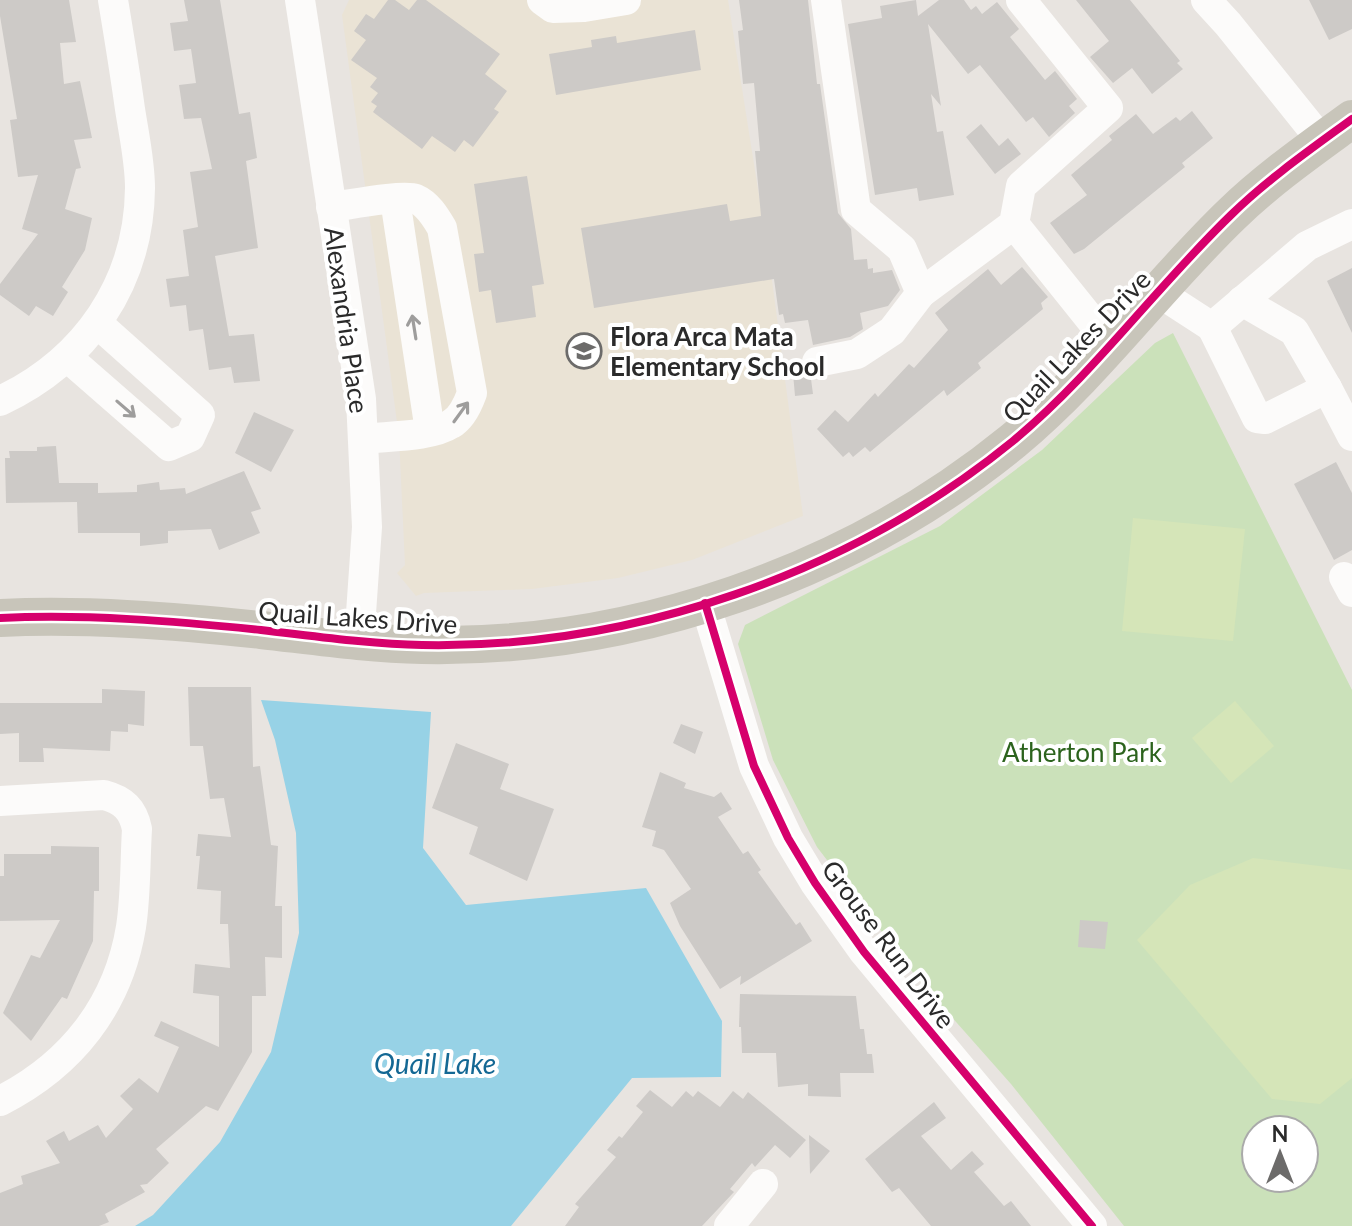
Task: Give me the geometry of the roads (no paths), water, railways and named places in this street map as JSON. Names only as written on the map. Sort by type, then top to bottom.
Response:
[{"type":"main road","name":"Quail Lakes Drive","points":[[0,618],[143,620],[359,642],[467,645],[553,638],[633,624],[782,578],[862,540],[949,488],[1013,440],[1073,385],[1233,212],[1337,130]]},
{"type":"street","points":[[0,401],[52,371],[97,323],[116,290],[132,244],[140,189],[139,161],[113,0]]},
{"type":"street","name":"Alexandria Place","points":[[300,0],[361,399],[367,527],[359,642]]},
{"type":"street","points":[[542,0],[553,8],[626,0]]},
{"type":"street","points":[[826,0],[856,210],[902,249],[921,293]]},
{"type":"street","points":[[817,362],[857,354],[892,331],[921,293],[1014,224],[1021,186],[1108,108],[1021,0]]},
{"type":"street","points":[[1206,0],[1337,130]]},
{"type":"street","points":[[395,199],[430,431]]},
{"type":"street","points":[[331,207],[416,199],[432,213],[442,228],[472,393],[466,408],[452,424],[430,431],[363,439]]},
{"type":"street","points":[[1014,224],[1111,345]]},
{"type":"street","points":[[1212,327],[1307,246],[1352,224]]},
{"type":"street","points":[[1158,292],[1212,327],[1257,418],[1265,419],[1327,388]]},
{"type":"street","points":[[1242,301],[1294,331],[1352,436]]},
{"type":"street","points":[[67,357],[169,446],[190,437],[200,415],[97,323]]},
{"type":"street","name":"Grouse Run Drive","points":[[705,603],[754,766],[788,838],[815,883],[864,952],[1092,1226]]},
{"type":"street","points":[[0,801],[104,795],[127,805],[135,817],[137,829],[131,926],[120,968],[108,997],[95,1020],[60,1062],[27,1087],[0,1101]]},
{"type":"street","points":[[729,1226],[763,1184]]},
{"type":"water","name":"Quail Lake","points":[[261,700],[431,712],[423,848],[466,905],[646,888],[722,1021],[721,1077],[632,1078],[511,1226],[135,1226],[153,1215],[220,1142],[271,1052],[299,933],[296,833],[275,740]]},
{"type":"place","name":"Flora Arca Mata Elementary School","points":[[584,351]]},
{"type":"park label","name":"Atherton Park","points":[[1082,752]]}]
